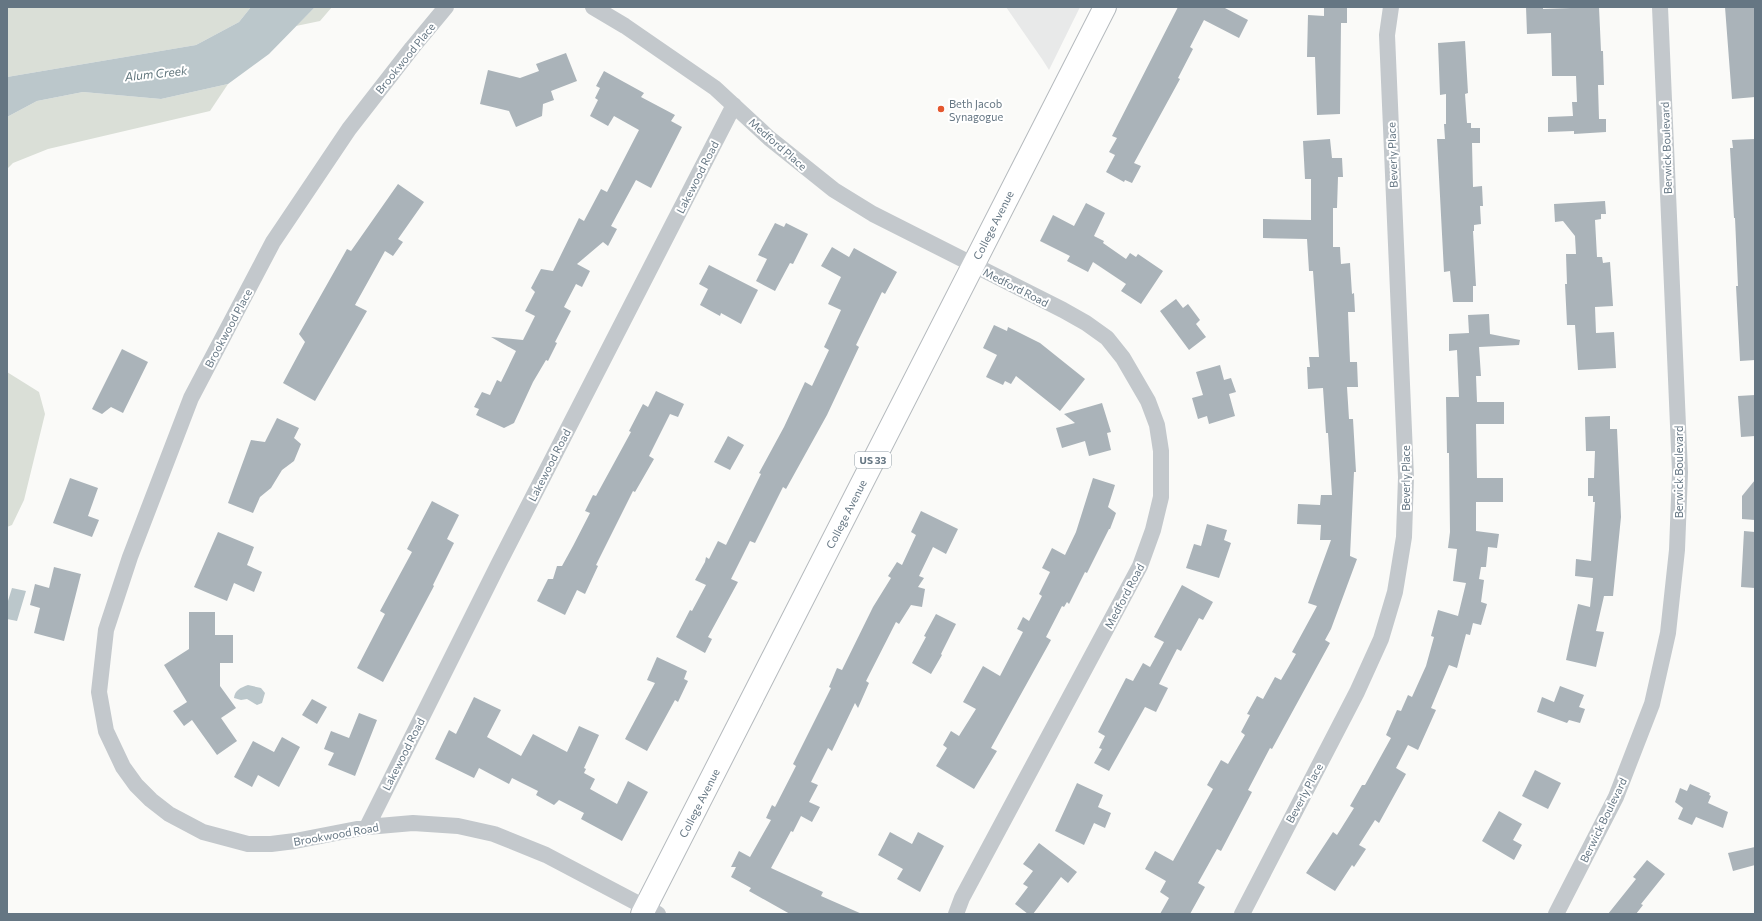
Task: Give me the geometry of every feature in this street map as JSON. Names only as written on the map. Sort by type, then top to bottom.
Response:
[{"type":"main road","name":"College Avenue","points":[[649,912],[973,265],[1105,7]]},
{"type":"street","name":"Brookwood Place","points":[[99,692],[106,630],[130,558],[191,398],[272,242],[349,129],[446,7]]},
{"type":"street","name":"Medford Place","points":[[593,7],[625,26],[715,88],[769,138],[834,190],[873,214],[973,265]]},
{"type":"street","name":"Beverly Place","points":[[1242,914],[1357,692],[1381,639],[1395,592],[1404,537],[1406,477],[1387,35],[1391,7]]},
{"type":"street","name":"Berwick Boulevard","points":[[1556,914],[1616,797],[1652,704],[1668,633],[1677,550],[1680,472],[1660,7]]},
{"type":"street","name":"Lakewood Road","points":[[367,826],[503,556],[734,105]]},
{"type":"street","name":"Medford Road","points":[[956,914],[962,898],[1140,566],[1153,530],[1161,497],[1162,475],[1161,452],[1155,419],[1136,380],[1123,358],[1107,338],[1064,310],[973,265]]},
{"type":"street","name":"Brookwood Road","points":[[99,692],[106,731],[123,767],[136,785],[151,800],[169,814],[203,832],[248,844],[271,844],[295,841],[367,826],[413,823],[458,826],[494,834],[546,855],[649,912]]},
{"type":"shaded area","points":[[7,7],[251,7],[239,22],[196,45],[7,77]]},
{"type":"shaded area","points":[[315,7],[332,7],[320,21],[296,26]]},
{"type":"shaded area","points":[[1006,7],[1080,7],[1049,70],[1042,59]]},
{"type":"shaded area","points":[[228,84],[210,111],[48,149],[13,163],[7,169],[7,117],[37,101],[83,92],[161,99]]},
{"type":"shaded area","points":[[7,372],[39,392],[45,414],[24,500],[12,525],[7,527]]},
{"type":"water","name":"Alum Creek","points":[[251,7],[315,7],[269,54],[228,84],[161,99],[83,92],[37,101],[7,117],[7,77],[196,45],[239,22]]},
{"type":"water","points":[[12,588],[26,591],[17,621],[7,619],[7,604]]},
{"type":"water","points":[[248,685],[261,688],[265,693],[262,703],[257,705],[247,699],[241,700],[234,698],[235,693],[238,690]]},
{"type":"building","points":[[1178,7],[1223,7],[1248,20],[1239,38],[1204,20],[1190,47],[1193,49],[1178,78],[1180,79],[1134,163],[1141,166],[1132,183],[1125,180],[1124,182],[1106,172],[1115,155],[1109,152],[1117,138],[1112,136]]},
{"type":"building","points":[[1324,7],[1347,7],[1347,23],[1341,23],[1340,114],[1317,115],[1315,57],[1307,57],[1308,15],[1324,16]]},
{"type":"building","points":[[1526,7],[1543,7],[1543,9],[1599,7],[1604,85],[1598,85],[1599,119],[1606,119],[1606,132],[1574,134],[1574,131],[1548,132],[1548,117],[1573,116],[1572,102],[1577,102],[1576,76],[1552,76],[1551,33],[1527,34]]},
{"type":"building","points":[[1725,7],[1755,7],[1755,97],[1732,99]]},
{"type":"building","points":[[1465,41],[1468,93],[1465,94],[1467,123],[1471,123],[1471,128],[1480,128],[1480,143],[1472,143],[1473,187],[1482,186],[1483,206],[1480,206],[1481,224],[1474,225],[1473,231],[1476,286],[1473,286],[1473,302],[1453,302],[1450,271],[1444,272],[1437,139],[1445,139],[1444,124],[1446,124],[1446,94],[1440,95],[1438,43]]},
{"type":"building","points":[[566,53],[577,81],[551,91],[554,100],[543,104],[542,116],[516,127],[509,111],[480,104],[488,70],[520,78],[539,71],[536,64]]},
{"type":"building","points":[[604,71],[644,93],[641,97],[675,115],[671,121],[682,127],[651,188],[636,180],[611,226],[617,229],[608,246],[603,242],[577,264],[590,271],[582,287],[576,284],[564,307],[571,311],[555,342],[557,343],[548,361],[546,360],[533,382],[514,423],[504,428],[476,415],[479,409],[474,407],[482,392],[490,395],[497,380],[501,382],[516,351],[491,337],[523,340],[535,316],[525,311],[535,292],[531,288],[541,269],[553,271],[579,218],[584,221],[601,189],[607,192],[639,130],[614,116],[608,126],[590,116],[598,100],[595,98],[600,88],[596,86]]},
{"type":"building","points":[[1330,139],[1332,158],[1342,158],[1343,177],[1338,177],[1337,208],[1333,208],[1333,247],[1340,247],[1341,264],[1350,263],[1352,294],[1354,293],[1355,312],[1348,312],[1350,362],[1357,362],[1358,387],[1347,387],[1349,419],[1353,419],[1356,472],[1354,472],[1350,556],[1357,559],[1331,629],[1325,640],[1330,643],[1272,749],[1270,748],[1248,790],[1252,792],[1221,851],[1217,849],[1198,883],[1205,887],[1190,914],[1160,914],[1169,898],[1160,892],[1166,881],[1145,869],[1155,851],[1173,861],[1213,789],[1207,785],[1221,760],[1228,764],[1245,735],[1241,732],[1250,715],[1247,714],[1257,696],[1263,699],[1275,677],[1281,680],[1296,654],[1292,652],[1317,606],[1308,603],[1331,540],[1320,540],[1321,525],[1297,524],[1298,504],[1320,505],[1321,495],[1332,495],[1328,433],[1326,433],[1323,388],[1308,389],[1307,367],[1310,367],[1309,357],[1319,357],[1313,271],[1309,271],[1307,239],[1263,238],[1263,219],[1311,220],[1311,179],[1305,179],[1303,141]]},
{"type":"building","points":[[1755,139],[1755,360],[1740,361],[1736,286],[1738,286],[1735,218],[1730,148],[1733,148],[1732,140]]},
{"type":"building","points":[[398,184],[424,202],[398,239],[403,242],[393,256],[385,251],[355,305],[367,311],[315,401],[283,383],[305,342],[299,334],[347,249],[351,251]]},
{"type":"building","points":[[1605,201],[1606,214],[1601,214],[1601,219],[1595,220],[1597,257],[1602,257],[1603,263],[1610,262],[1613,306],[1595,307],[1596,333],[1614,332],[1616,368],[1578,370],[1575,325],[1567,325],[1565,284],[1567,284],[1566,254],[1576,254],[1575,236],[1563,221],[1555,222],[1554,204]]},
{"type":"building","points":[[1086,203],[1105,213],[1094,236],[1104,241],[1103,243],[1126,259],[1130,253],[1136,257],[1138,254],[1163,271],[1141,304],[1121,291],[1126,284],[1093,262],[1088,272],[1067,261],[1070,256],[1040,241],[1053,215],[1074,226]]},
{"type":"building","points":[[775,223],[784,227],[786,223],[808,234],[793,264],[790,263],[775,291],[756,281],[767,259],[758,255]]},
{"type":"building","points":[[832,247],[849,257],[854,248],[897,272],[885,294],[882,292],[856,345],[859,347],[827,415],[786,489],[783,487],[755,543],[750,541],[731,579],[738,582],[708,637],[712,639],[705,653],[676,637],[690,610],[692,611],[706,585],[695,580],[705,562],[706,557],[709,559],[718,541],[726,545],[761,474],[759,473],[784,427],[805,382],[812,386],[829,350],[824,347],[841,310],[828,304],[841,277],[821,266]]},
{"type":"building","points":[[709,265],[758,290],[741,324],[721,313],[720,316],[700,305],[708,289],[699,284]]},
{"type":"building","points":[[1176,299],[1183,308],[1188,304],[1200,320],[1196,324],[1206,337],[1189,350],[1160,311]]},
{"type":"building","points":[[1489,314],[1490,334],[1520,340],[1519,345],[1479,347],[1481,376],[1476,376],[1477,402],[1504,402],[1504,424],[1476,424],[1477,478],[1503,478],[1503,502],[1476,502],[1476,531],[1499,534],[1497,548],[1488,547],[1486,567],[1481,567],[1479,579],[1484,580],[1481,602],[1487,604],[1481,625],[1473,623],[1470,635],[1466,634],[1457,668],[1449,665],[1431,708],[1436,710],[1418,750],[1408,745],[1396,768],[1406,774],[1379,823],[1375,820],[1359,845],[1366,849],[1354,867],[1352,865],[1335,891],[1306,873],[1333,832],[1337,835],[1354,808],[1350,806],[1362,785],[1365,785],[1391,738],[1386,735],[1397,710],[1401,711],[1408,695],[1412,697],[1426,666],[1434,637],[1431,636],[1438,610],[1458,616],[1466,583],[1453,581],[1457,549],[1448,548],[1450,532],[1449,453],[1447,453],[1446,397],[1459,397],[1457,350],[1449,351],[1449,334],[1469,333],[1468,315]]},
{"type":"building","points":[[994,325],[1007,331],[1008,327],[1040,343],[1085,379],[1060,411],[1016,376],[1011,384],[1005,381],[1003,385],[986,377],[997,355],[983,348]]},
{"type":"building","points":[[122,349],[148,362],[123,413],[111,407],[102,414],[92,409]]},
{"type":"building","points":[[1220,365],[1224,380],[1231,378],[1236,392],[1229,394],[1235,416],[1209,424],[1207,416],[1198,419],[1192,398],[1203,395],[1196,372]]},
{"type":"building","points":[[656,391],[684,404],[678,417],[670,414],[649,456],[654,459],[635,492],[633,491],[596,565],[598,566],[585,594],[577,590],[565,615],[537,601],[548,579],[553,579],[557,566],[562,566],[573,546],[590,513],[585,511],[593,495],[596,496],[631,432],[629,431],[643,404],[648,407]]},
{"type":"building","points":[[1755,395],[1755,436],[1741,437],[1738,396]]},
{"type":"building","points":[[1102,403],[1111,432],[1107,433],[1111,450],[1089,456],[1085,441],[1062,448],[1056,428],[1075,423],[1064,414]]},
{"type":"building","points":[[1610,416],[1610,429],[1617,429],[1621,517],[1613,596],[1604,596],[1596,631],[1604,632],[1596,667],[1566,660],[1578,604],[1590,607],[1593,578],[1575,576],[1576,559],[1591,561],[1595,502],[1593,502],[1593,496],[1588,496],[1588,478],[1594,478],[1595,451],[1586,451],[1585,417]]},
{"type":"building","points":[[277,418],[299,428],[294,438],[301,444],[294,461],[282,470],[271,488],[260,497],[253,513],[228,503],[251,440],[265,442]]},
{"type":"building","points":[[728,436],[744,445],[730,470],[714,462]]},
{"type":"building","points":[[70,478],[98,488],[88,516],[99,520],[92,537],[53,523]]},
{"type":"building","points":[[1093,478],[1115,485],[1108,507],[1116,513],[1110,529],[1087,573],[1085,572],[1069,604],[1067,602],[1064,607],[1062,606],[1046,637],[1051,640],[991,748],[997,751],[974,789],[936,766],[947,748],[943,745],[951,731],[959,736],[976,709],[963,702],[983,666],[1000,676],[1023,632],[1017,629],[1023,617],[1029,621],[1042,596],[1039,594],[1050,572],[1042,568],[1052,548],[1065,555],[1076,532]]},
{"type":"building","points":[[1755,480],[1755,520],[1742,519],[1742,496]]},
{"type":"building","points":[[432,501],[459,515],[447,539],[454,543],[433,585],[434,586],[383,682],[357,668],[385,614],[380,611],[412,552],[407,549]]},
{"type":"building","points":[[921,511],[958,529],[946,554],[933,547],[919,576],[924,578],[918,587],[925,589],[922,607],[911,605],[899,624],[896,622],[866,681],[869,683],[858,708],[855,703],[832,751],[828,748],[811,782],[818,785],[809,802],[820,807],[812,822],[801,816],[771,868],[823,892],[821,896],[862,914],[790,914],[749,891],[751,888],[731,877],[736,867],[731,867],[739,851],[750,857],[771,820],[766,818],[772,805],[775,807],[796,766],[793,764],[831,688],[829,687],[837,668],[842,670],[873,607],[891,578],[888,576],[897,562],[902,565],[916,535],[911,532]]},
{"type":"building","points":[[1207,524],[1227,530],[1224,540],[1231,543],[1219,578],[1186,568],[1194,544],[1201,546]]},
{"type":"building","points":[[1744,531],[1755,532],[1755,588],[1741,587]]},
{"type":"building","points":[[218,532],[254,547],[247,565],[262,572],[254,592],[234,583],[227,601],[194,587]]},
{"type":"building","points":[[54,567],[81,574],[64,641],[34,633],[40,608],[30,605],[35,584],[49,588]]},
{"type":"building","points":[[1182,585],[1213,602],[1203,620],[1199,618],[1181,651],[1177,649],[1159,684],[1168,688],[1156,712],[1145,707],[1109,771],[1094,763],[1102,749],[1099,748],[1105,736],[1098,732],[1126,678],[1133,681],[1143,663],[1150,667],[1164,642],[1154,637]]},
{"type":"building","points":[[189,612],[215,612],[215,635],[233,635],[233,663],[220,663],[220,686],[236,708],[221,718],[237,741],[217,755],[192,720],[184,726],[173,711],[187,702],[164,665],[189,649]]},
{"type":"building","points":[[936,614],[956,624],[941,654],[942,655],[931,674],[912,663]]},
{"type":"building","points":[[657,657],[687,671],[684,679],[688,681],[678,702],[675,700],[647,751],[625,739],[655,683],[647,680]]},
{"type":"building","points":[[1560,686],[1584,695],[1579,707],[1585,709],[1580,723],[1569,720],[1567,723],[1537,712],[1542,697],[1554,702]]},
{"type":"building","points":[[474,697],[501,710],[487,737],[521,756],[533,734],[567,752],[579,726],[599,735],[584,768],[586,769],[584,773],[595,779],[590,789],[617,804],[628,781],[648,792],[622,841],[581,819],[584,813],[559,800],[554,805],[536,795],[538,791],[512,778],[509,784],[479,768],[474,778],[435,759],[449,730],[456,734]]},
{"type":"building","points":[[312,699],[327,707],[317,724],[302,715]]},
{"type":"building","points":[[359,713],[377,720],[355,776],[328,765],[334,753],[324,749],[331,731],[349,738]]},
{"type":"building","points":[[282,737],[300,747],[279,787],[258,775],[252,787],[234,777],[253,741],[274,752]]},
{"type":"building","points":[[1535,770],[1561,783],[1548,809],[1522,796]]},
{"type":"building","points":[[1077,783],[1103,795],[1098,807],[1111,813],[1105,828],[1094,823],[1084,845],[1055,831]]},
{"type":"building","points":[[1690,784],[1710,793],[1709,795],[1711,796],[1708,803],[1728,812],[1723,828],[1696,817],[1692,825],[1678,819],[1683,808],[1675,802],[1680,788],[1687,791]]},
{"type":"building","points":[[1499,811],[1522,824],[1513,840],[1522,845],[1514,860],[1482,841]]},
{"type":"building","points":[[890,832],[912,844],[918,832],[944,846],[920,892],[897,879],[903,869],[878,855]]},
{"type":"building","points":[[1039,843],[1077,872],[1068,883],[1061,877],[1033,914],[1028,914],[1015,904],[1028,887],[1023,884],[1033,871],[1023,864]]},
{"type":"building","points":[[1755,847],[1755,865],[1733,871],[1728,853]]},
{"type":"building","points":[[1647,860],[1665,874],[1641,904],[1643,905],[1636,914],[1608,914],[1636,879],[1633,877]]},
{"type":"place","name":"Beth Jacob Synagogue","points":[[941,109]]}]
